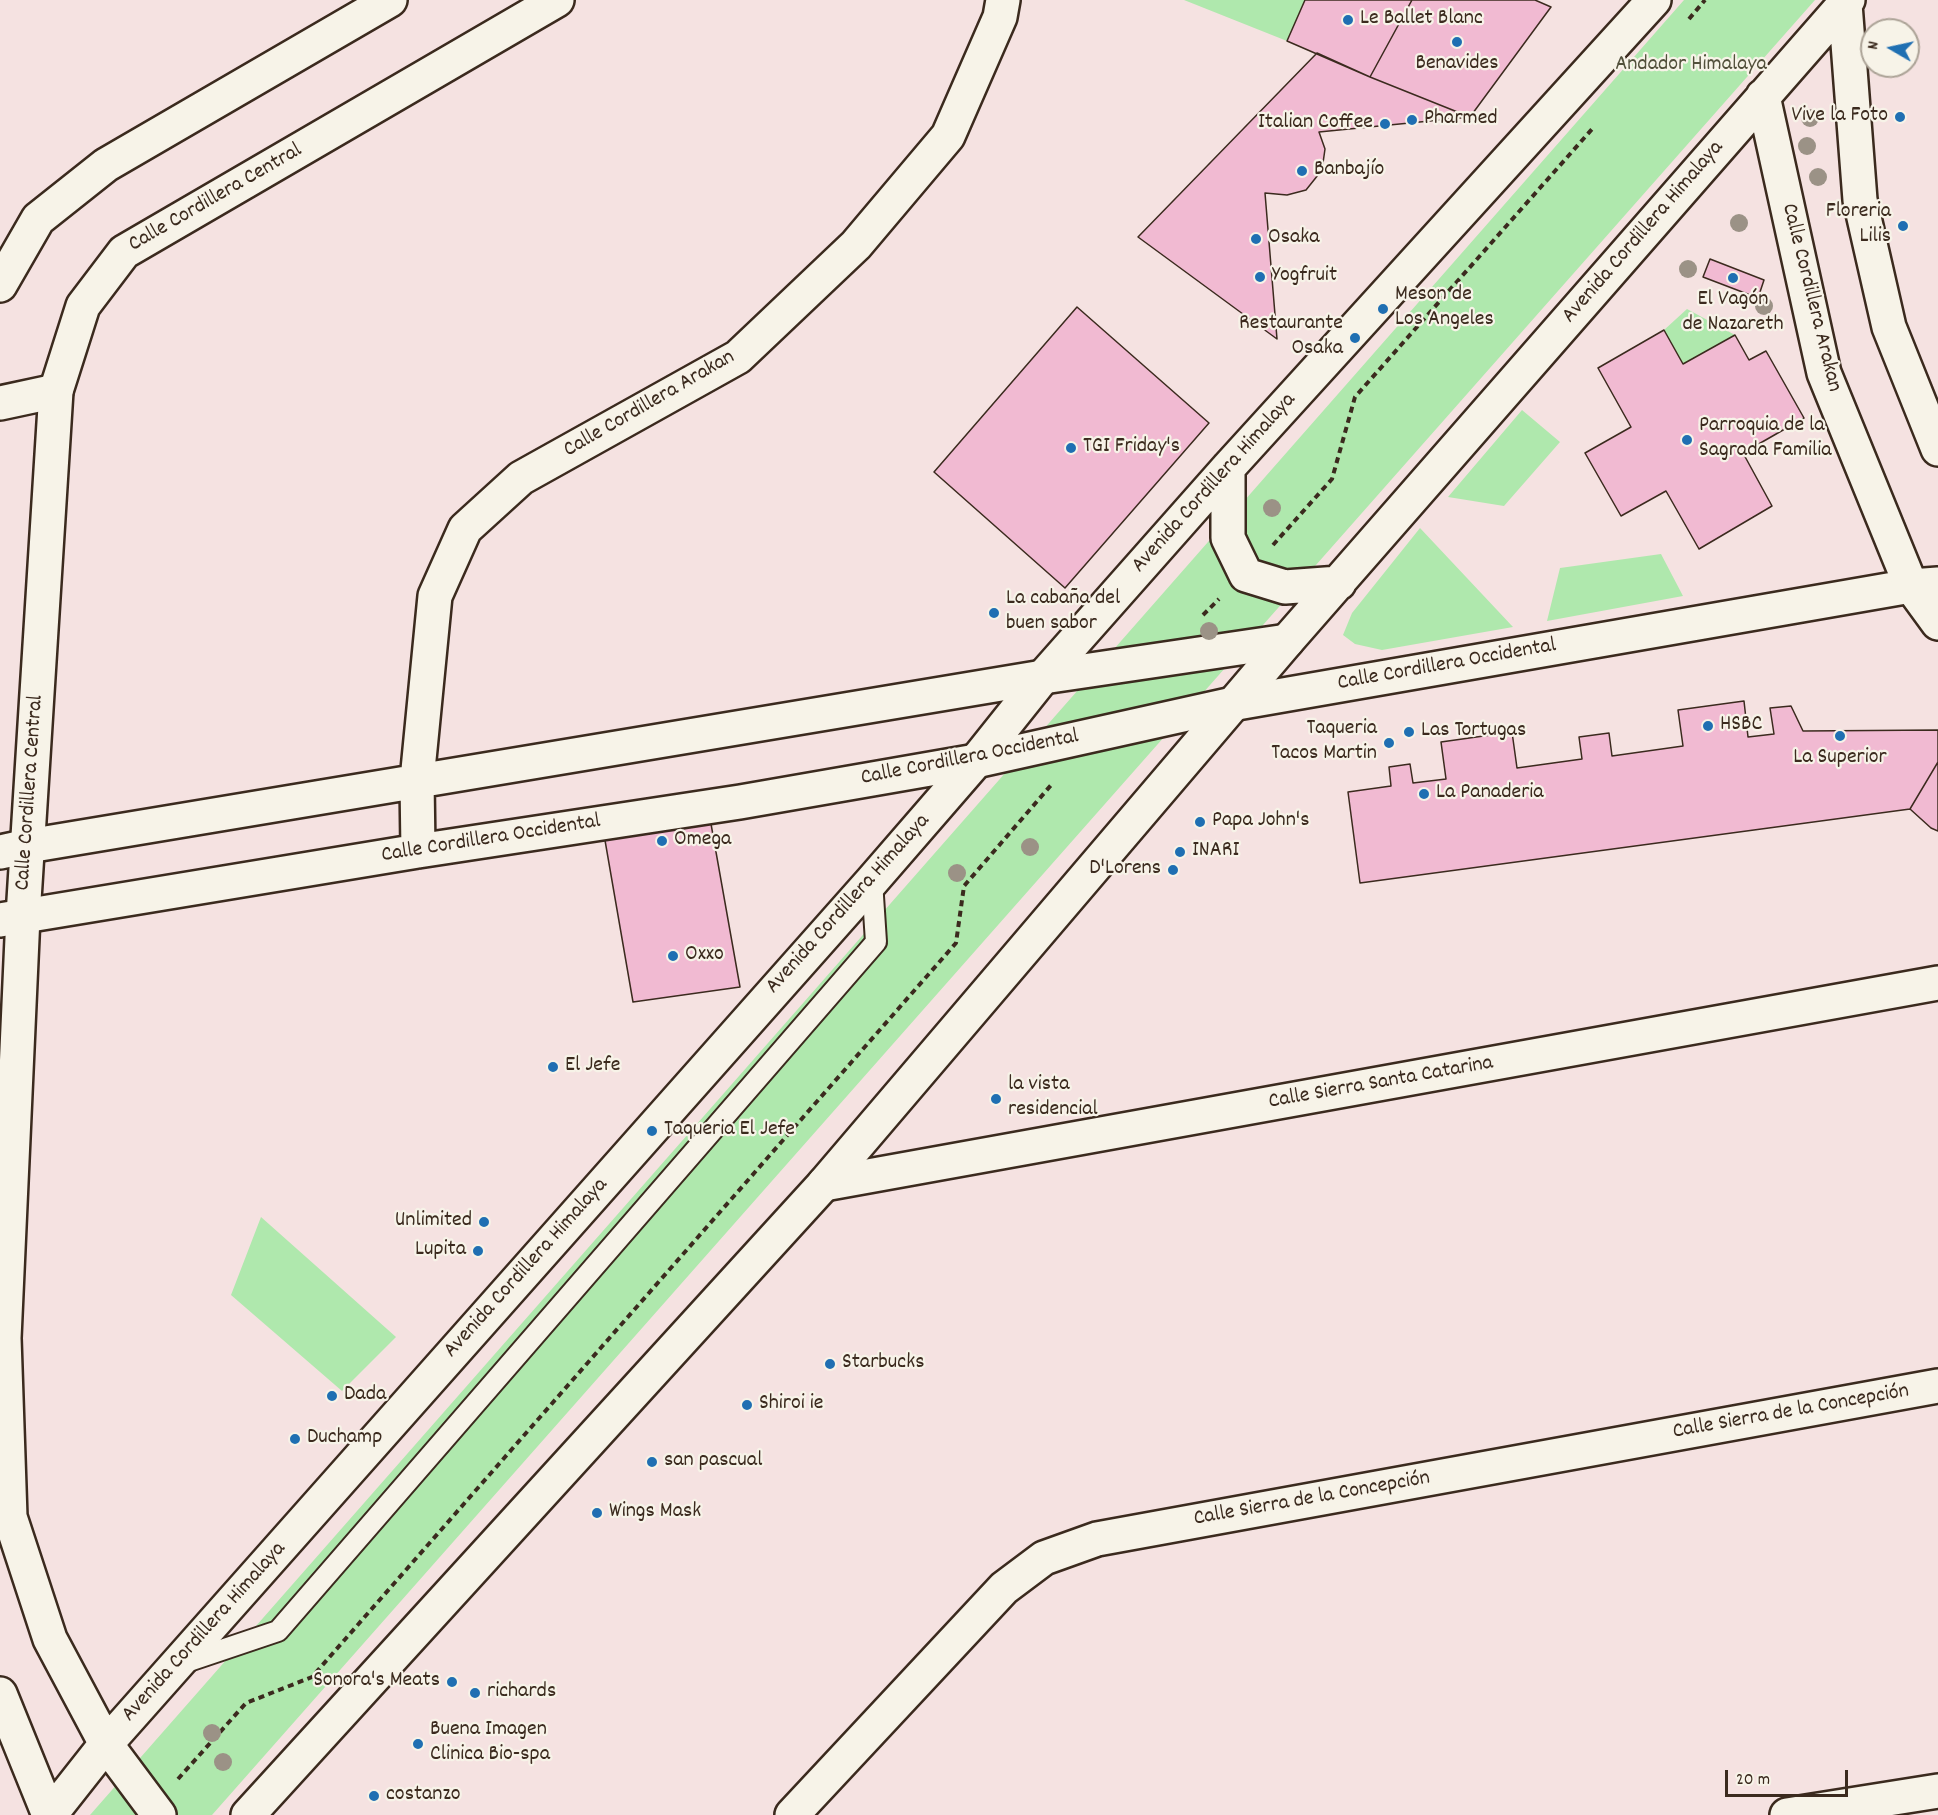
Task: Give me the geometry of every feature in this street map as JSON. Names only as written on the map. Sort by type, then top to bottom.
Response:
[{"type":"street","points":[[0,285],[38,219],[106,165],[390,0]]},
{"type":"street","name":"Calle Cordillera Central","points":[[156,1811],[106,1744],[50,1639],[10,1517],[2,1338],[14,849],[56,392],[82,306],[124,252],[557,0]]},
{"type":"street","name":"Calle Cordillera Arakan","points":[[418,851],[417,780],[435,596],[465,529],[521,478],[738,357],[856,245],[948,136],[1000,17],[1003,0]]},
{"type":"street","points":[[1847,2],[1860,201],[1889,327],[1938,449]]},
{"type":"street","name":"Avenida Cordillera Himalaya","points":[[248,1815],[824,1184],[1237,703],[1287,641],[1847,2]]},
{"type":"street","name":"Avenida Cordillera Himalaya","points":[[50,1815],[106,1744],[872,881],[976,761],[1043,677],[1640,4]]},
{"type":"street","name":"Calle Cordillera Arakan","points":[[1763,96],[1824,373],[1925,585],[1938,623]]},
{"type":"street","points":[[0,404],[56,392]]},
{"type":"street","points":[[1228,468],[1228,538],[1246,575],[1285,587],[1339,583]]},
{"type":"street","name":"Calle Cordillera Occidental","points":[[12,918],[418,851],[740,802],[976,761],[1237,703],[1925,585]]},
{"type":"street","points":[[14,849],[1043,677],[1287,641]]},
{"type":"street","name":"Calle Sierra Santa Catarina","points":[[824,1184],[1938,983]]},
{"type":"street","name":"Calle Sierra de la Concepción","points":[[792,1815],[1004,1588],[1044,1558],[1054,1554],[1109,1536],[1938,1386]]},
{"type":"street","points":[[0,1694],[50,1815]]},
{"type":"street","points":[[1802,1814],[1938,1791]]},
{"type":"lane","points":[[176,1666],[278,1631],[876,942],[872,881]]},
{"type":"path","points":[[1683,25],[1705,0]]},
{"type":"path","points":[[1199,620],[1222,595],[1246,575],[1332,479],[1356,397],[1598,122]]},
{"type":"path","points":[[156,1811],[246,1703],[312,1677],[957,943],[964,886],[1057,778]]},
{"type":"green space","points":[[1184,0],[1305,0],[1287,41]]},
{"type":"green space","name":"Andador Himalaya","points":[[1684,0],[1815,0],[212,1815],[90,1815]]},
{"type":"green space","points":[[1687,309],[1735,335],[1683,364],[1664,330]]},
{"type":"green space","points":[[1522,410],[1560,442],[1504,506],[1448,497]]},
{"type":"green space","points":[[1420,528],[1513,627],[1382,650],[1355,644],[1343,635],[1352,613]]},
{"type":"green space","points":[[1661,554],[1683,596],[1547,621],[1560,568]]},
{"type":"green space","points":[[261,1217],[396,1337],[342,1391],[231,1295]]},
{"type":"building","name":"Le Ballet Blanc","points":[[1305,0],[1412,0],[1370,77],[1287,41]]},
{"type":"building","name":"Benavides","points":[[1412,0],[1535,0],[1551,7],[1470,117],[1370,77]]},
{"type":"building","points":[[1317,53],[1470,117],[1319,132],[1325,149],[1322,170],[1306,190],[1287,195],[1265,193],[1277,339],[1138,237]]},
{"type":"building","name":"El Vagón de Nazareth","points":[[1710,259],[1764,280],[1758,298],[1703,277]]},
{"type":"building","name":"TGI Friday's","points":[[1077,307],[1209,423],[1065,588],[934,472]]},
{"type":"building","name":"Parroquia de la Sagrada Familia","points":[[1664,330],[1683,364],[1735,335],[1749,360],[1766,351],[1804,418],[1743,453],[1772,506],[1699,549],[1666,491],[1621,516],[1585,453],[1631,427],[1598,368]]},
{"type":"building","points":[[1744,701],[1748,737],[1774,734],[1770,708],[1791,706],[1803,731],[1938,730],[1938,762],[1910,809],[1360,883],[1348,792],[1391,786],[1389,767],[1410,764],[1413,783],[1446,779],[1441,742],[1512,732],[1517,768],[1582,759],[1579,737],[1609,733],[1612,756],[1683,746],[1678,710]]},
{"type":"building","points":[[1938,762],[1938,831],[1931,828],[1910,809]]},
{"type":"building","points":[[708,807],[740,987],[633,1002],[602,823]]},
{"type":"place","name":"Le Ballet Blanc","points":[[1348,20]]},
{"type":"place","name":"Benavides","points":[[1457,42]]},
{"type":"place","name":"Vive la Foto","points":[[1900,117]]},
{"type":"place","name":"Pharmed","points":[[1412,120]]},
{"type":"place","name":"Italian Coffee","points":[[1385,124]]},
{"type":"place","name":"Banbajío","points":[[1302,171]]},
{"type":"place","name":"Floreria Lilis","points":[[1903,226]]},
{"type":"place","name":"Osaka","points":[[1256,239]]},
{"type":"place","name":"Yogfruit","points":[[1260,277]]},
{"type":"place","name":"El Vagón de Nazareth","points":[[1733,278]]},
{"type":"place","name":"Meson de Los Angeles","points":[[1383,309]]},
{"type":"place","name":"Restaurante Osaka","points":[[1355,338]]},
{"type":"place","name":"Parroquia de la Sagrada Familia","points":[[1687,440]]},
{"type":"place","name":"TGI Friday's","points":[[1071,448]]},
{"type":"place","name":"La cabaña del buen sabor","points":[[994,613]]},
{"type":"place","name":"HSBC","points":[[1708,726]]},
{"type":"place","name":"Las Tortugas","points":[[1409,732]]},
{"type":"place","name":"La Superior","points":[[1840,736]]},
{"type":"place","name":"Taqueria Tacos Martin","points":[[1389,743]]},
{"type":"place","name":"La Panaderia","points":[[1424,794]]},
{"type":"place","name":"Papa John's","points":[[1200,822]]},
{"type":"place","name":"Omega","points":[[662,841]]},
{"type":"place","name":"INARI","points":[[1180,852]]},
{"type":"place","name":"D'Lorens","points":[[1173,870]]},
{"type":"place","name":"Oxxo","points":[[673,956]]},
{"type":"place","name":"El Jefe","points":[[553,1067]]},
{"type":"place","name":"la vista residencial","points":[[996,1099]]},
{"type":"place","name":"Taqueria El Jefe","points":[[652,1131]]},
{"type":"place","name":"Unlimited","points":[[484,1222]]},
{"type":"place","name":"Lupita","points":[[478,1251]]},
{"type":"place","name":"Starbucks","points":[[830,1364]]},
{"type":"place","name":"Dada","points":[[332,1396]]},
{"type":"place","name":"Shiroi ie","points":[[747,1405]]},
{"type":"place","name":"Duchamp","points":[[295,1439]]},
{"type":"place","name":"san pascual","points":[[652,1462]]},
{"type":"place","name":"Wings Mask","points":[[597,1513]]},
{"type":"place","name":"Sonora's Meats","points":[[452,1682]]},
{"type":"place","name":"richards","points":[[475,1693]]},
{"type":"place","name":"Buena Imagen Clinica Bio-spa","points":[[418,1744]]},
{"type":"place","name":"costanzo","points":[[374,1796]]}]
